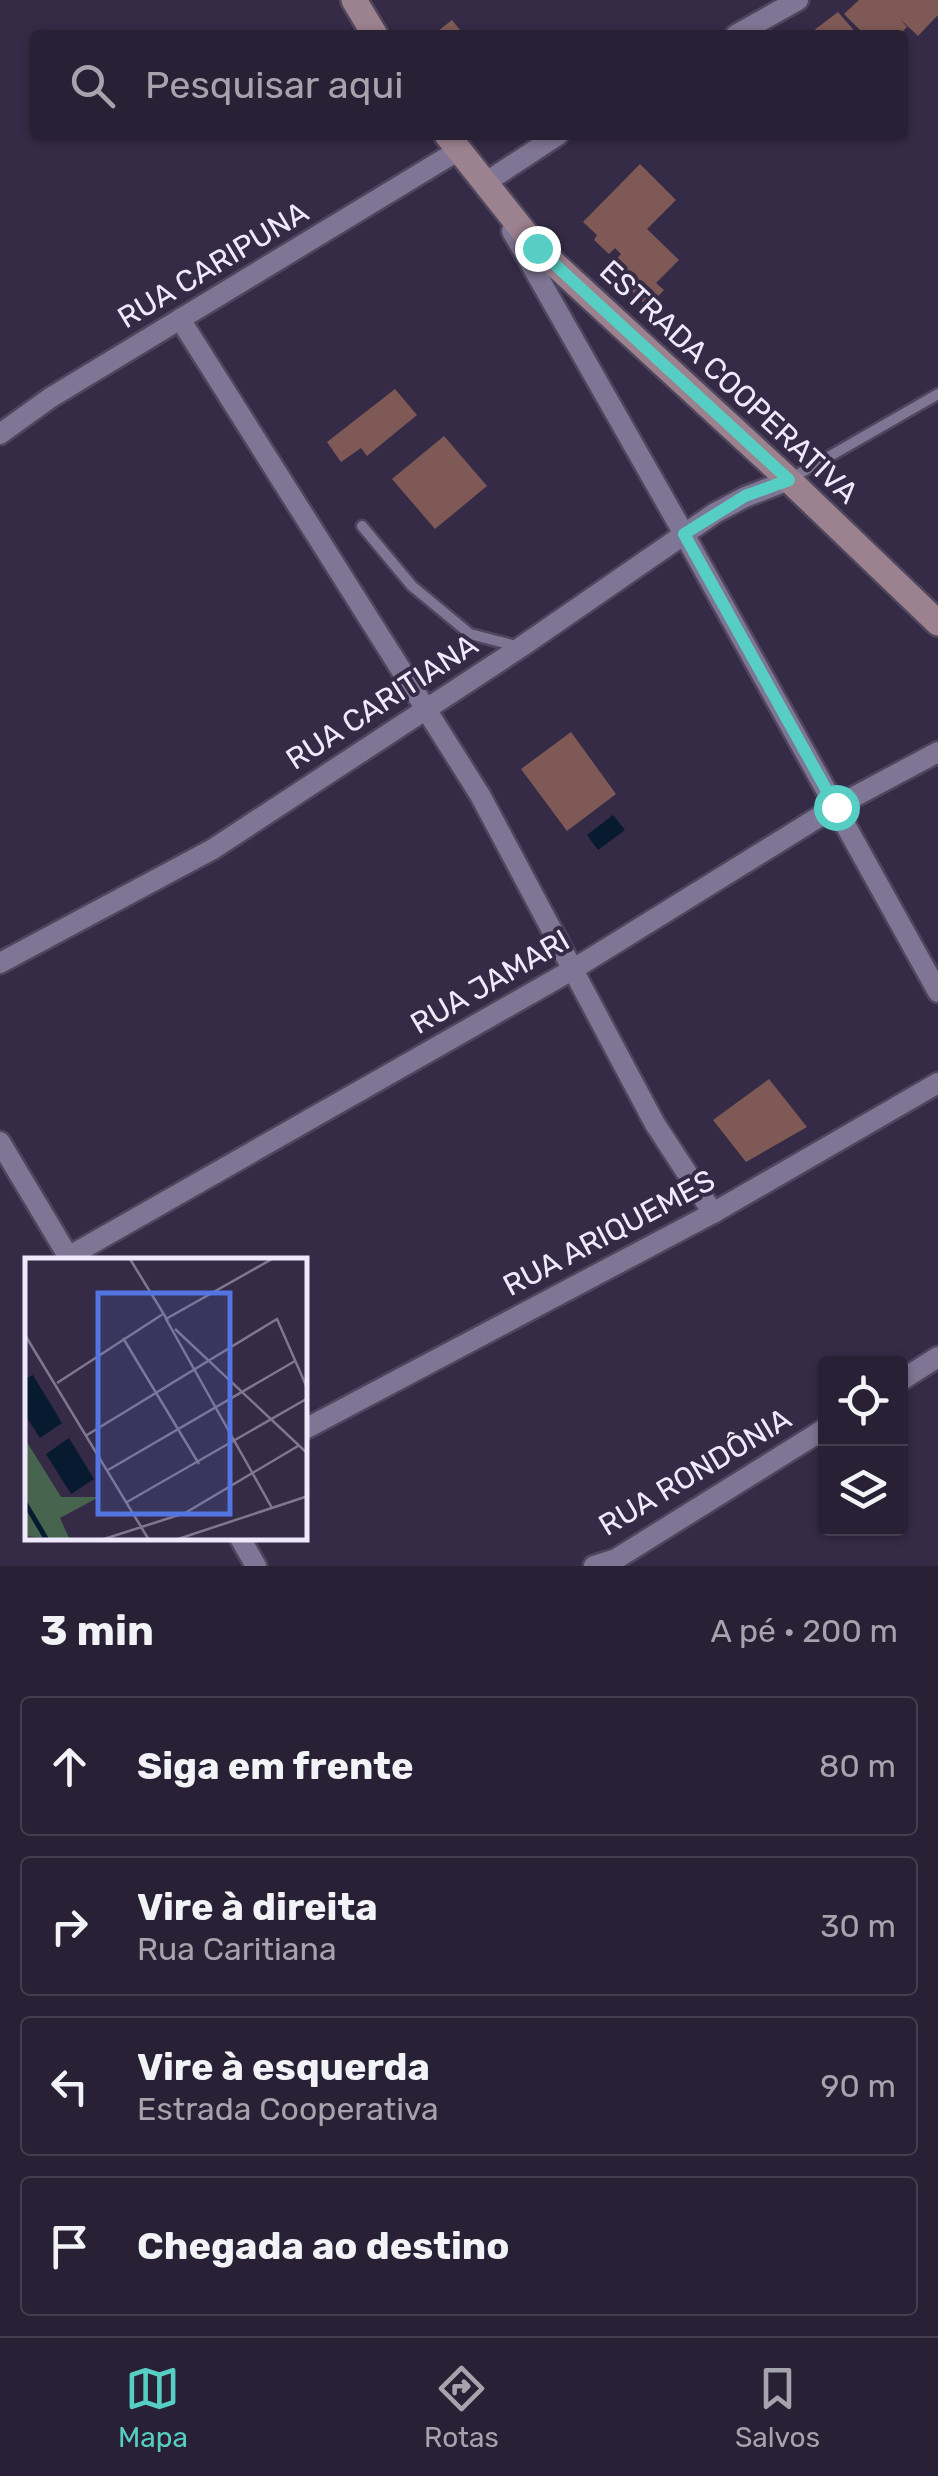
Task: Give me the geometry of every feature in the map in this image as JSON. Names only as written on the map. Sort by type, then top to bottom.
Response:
[{"type":"street","points":[[354,0],[373,30]]},
{"type":"street","points":[[745,30],[798,0]]},
{"type":"street","points":[[550,140],[485,183],[938,992]]},
{"type":"street","name":"ESTRADA COOPERATIVA","points":[[453,143],[537,248],[938,623]]},
{"type":"street","name":"RUA CARIPUNA","points":[[0,434],[50,398],[180,320],[453,143]]},
{"type":"street","points":[[180,320],[480,795],[655,1124],[713,1213]]},
{"type":"street","name":"RUA CARITIANA","points":[[0,963],[213,849],[521,647],[684,534],[745,496],[789,480]]},
{"type":"street","name":"RUA JAMARI","points":[[72,1258],[572,970],[836,807],[938,752]]},
{"type":"street","name":"RUA ARIQUEMES","points":[[308,1426],[713,1213],[938,1083]]},
{"type":"street","points":[[0,1142],[69,1258]]},
{"type":"street","points":[[908,1375],[938,1357]]},
{"type":"street","name":"RUA RONDÔNIA","points":[[594,1566],[616,1559],[818,1433]]},
{"type":"street","points":[[242,1541],[256,1566]]},
{"type":"lane","points":[[789,480],[938,394]]},
{"type":"lane","points":[[362,526],[412,586],[470,634],[521,647]]},
{"type":"water","points":[[613,815],[625,830],[598,850],[587,835]]},
{"type":"building","points":[[859,0],[938,0],[938,15],[918,36],[900,19],[907,27],[904,30],[860,30],[844,14]]},
{"type":"building","points":[[838,12],[854,30],[814,30]]},
{"type":"building","points":[[452,20],[460,30],[439,30]]},
{"type":"building","points":[[640,164],[676,200],[647,229],[679,260],[656,283],[664,290],[648,307],[619,279],[623,275],[612,264],[621,254],[615,248],[609,254],[583,222]]},
{"type":"building","points":[[395,389],[417,415],[367,456],[361,448],[341,462],[327,442]]},
{"type":"building","points":[[444,436],[487,486],[435,529],[392,479]]},
{"type":"building","points":[[571,732],[616,794],[567,831],[521,769]]},
{"type":"building","points":[[769,1079],[807,1127],[746,1162],[713,1120]]},
{"type":"route","points":[[537,248],[789,480],[745,496],[684,534],[836,807]]}]
